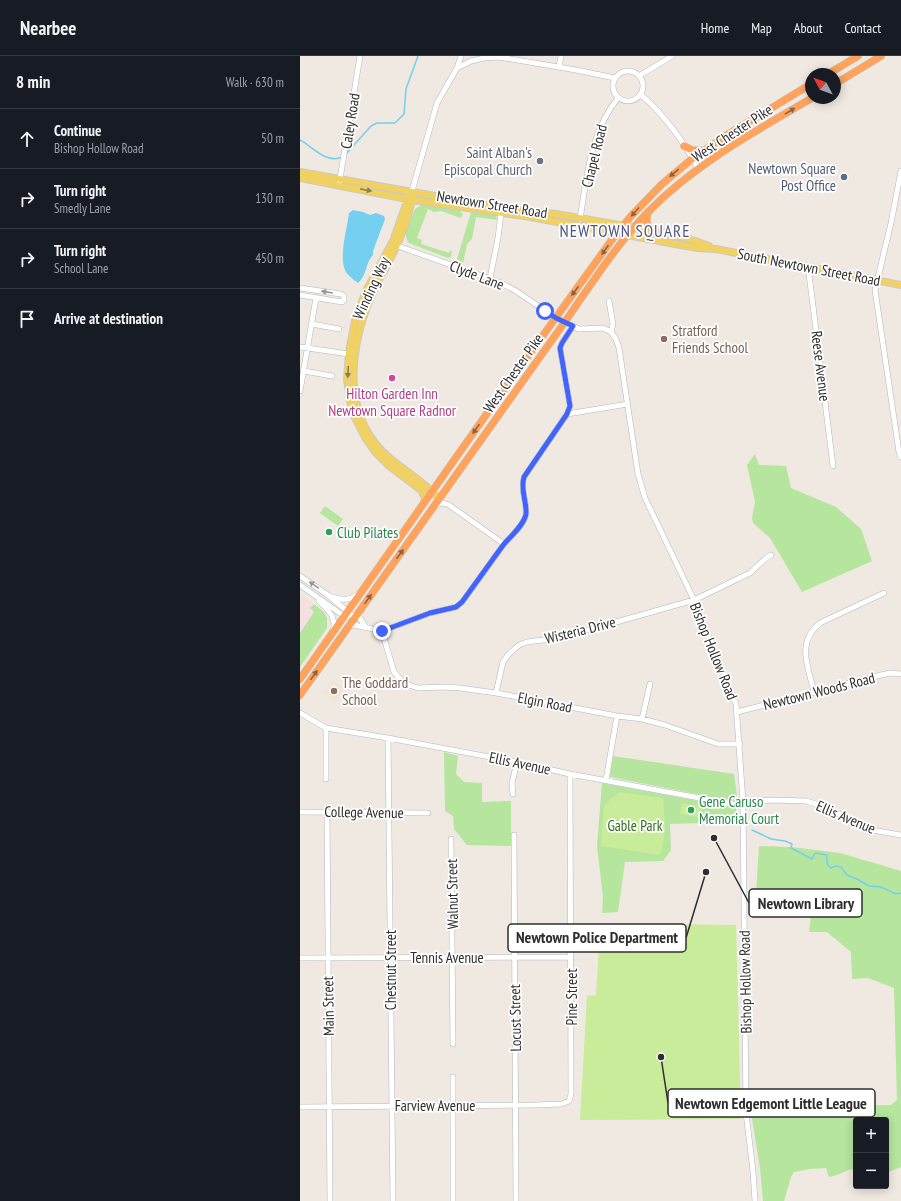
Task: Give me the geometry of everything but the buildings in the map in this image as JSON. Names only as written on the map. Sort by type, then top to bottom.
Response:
[{"type":"highway","points":[[838,68],[858,56]]},
{"type":"highway","points":[[841,80],[881,56]]},
{"type":"highway","name":"West Chester Pike","points":[[300,680],[432,491],[617,233],[655,190],[702,151],[805,88]]},
{"type":"highway","name":"West Chester Pike","points":[[300,695],[608,259],[627,235],[648,212],[698,169],[728,148],[805,102]]},
{"type":"highway","points":[[684,146],[696,151],[702,151]]},
{"type":"highway","points":[[648,212],[646,224],[651,230],[656,232]]},
{"type":"main road","name":"Newtown Street Road","points":[[300,172],[410,199],[501,213],[697,248],[716,249]]},
{"type":"main road","name":"Newtown Street Road","points":[[300,178],[412,191],[502,208],[580,218],[689,238],[716,249]]},
{"type":"main road","name":"Winding Way","points":[[412,191],[401,220],[394,245],[360,324],[356,346],[354,385],[360,414],[366,429],[375,442],[392,461],[432,491],[437,502]]},
{"type":"main road","name":"Winding Way","points":[[394,245],[366,290],[355,321],[349,354],[347,380],[351,406],[361,431],[370,446],[395,471],[422,490],[425,498],[424,503]]},
{"type":"main road","name":"South Newtown Street Road","points":[[716,249],[901,285]]},
{"type":"street","name":"Caley Road","points":[[340,183],[360,56]]},
{"type":"street","name":"Winding Way","points":[[412,191],[437,103],[458,68],[461,56]]},
{"type":"street","points":[[559,67],[561,56]]},
{"type":"street","points":[[639,76],[672,56]]},
{"type":"street","points":[[458,68],[471,61],[499,57],[615,78]]},
{"type":"street","points":[[625,71],[633,72],[639,76],[643,86],[640,94],[635,99],[629,101],[624,101],[618,98],[613,90],[615,78],[625,71]]},
{"type":"street","points":[[640,94],[656,108],[693,158],[698,169]]},
{"type":"street","name":"Chapel Road","points":[[580,218],[595,138],[606,114],[618,98]]},
{"type":"street","points":[[901,171],[875,290],[899,452],[901,457]]},
{"type":"street","points":[[490,278],[498,238],[501,213]]},
{"type":"street","name":"Clyde Lane","points":[[394,245],[490,278],[516,291],[556,318]]},
{"type":"street","name":"Reese Avenue","points":[[808,266],[833,466]]},
{"type":"street","points":[[300,288],[342,294],[344,296],[344,300],[342,302],[336,302],[300,295]]},
{"type":"street","points":[[300,391],[316,298]]},
{"type":"street","name":"Bishop Hollow Road","points":[[609,302],[612,324],[611,332],[616,339],[619,348],[639,480],[643,494],[694,600],[736,704],[743,804],[746,1113],[755,1201]]},
{"type":"street","points":[[556,318],[579,329],[603,328],[611,332]]},
{"type":"street","points":[[312,324],[339,329]]},
{"type":"street","points":[[348,628],[354,625],[365,626],[382,631],[430,613],[456,607],[462,602],[522,522],[526,515],[522,486],[524,477],[567,414],[570,406],[560,348],[573,326]]},
{"type":"street","points":[[300,347],[349,354]]},
{"type":"street","points":[[304,371],[332,376]]},
{"type":"street","points":[[567,414],[628,404]]},
{"type":"street","points":[[445,491],[446,499],[449,505]]},
{"type":"street","points":[[437,502],[449,505],[504,544]]},
{"type":"street","name":"Wisteria Drive","points":[[496,693],[504,662],[508,655],[519,645],[527,642],[588,630],[694,600],[750,573],[757,568],[763,560],[771,555]]},
{"type":"street","points":[[300,576],[328,595],[346,614]]},
{"type":"street","points":[[300,585],[332,615],[334,626],[331,635]]},
{"type":"street","points":[[328,595],[342,600],[348,600],[358,595],[364,588]]},
{"type":"street","points":[[306,590],[346,614],[357,615],[365,626]]},
{"type":"street","points":[[814,692],[805,651],[809,635],[820,623],[884,593]]},
{"type":"street","name":"Elgin Road","points":[[382,631],[394,672],[401,680],[418,688],[427,689],[443,686],[496,693],[617,716],[642,719],[665,725],[718,744],[740,744]]},
{"type":"street","name":"Newtown Woods Road","points":[[737,712],[890,673],[901,674]]},
{"type":"street","points":[[642,719],[650,684]]},
{"type":"street","name":"Ellis Avenue","points":[[300,713],[326,728],[517,762],[570,774],[743,804],[774,800],[811,802],[826,807],[866,829],[901,835]]},
{"type":"street","points":[[606,780],[617,716]]},
{"type":"street","points":[[326,728],[326,779]]},
{"type":"street","name":"Chestnut Street","points":[[388,738],[393,1201]]},
{"type":"street","points":[[513,794],[512,783],[517,762]]},
{"type":"street","name":"Pine Street","points":[[569,1101],[571,1094],[570,774]]},
{"type":"street","name":"College Avenue","points":[[300,812],[428,812]]},
{"type":"street","name":"Main Street","points":[[327,812],[330,1201]]},
{"type":"street","name":"Locust Street","points":[[514,835],[516,1201]]},
{"type":"street","name":"Walnut Street","points":[[451,840],[453,1044]]},
{"type":"street","name":"Tennis Avenue","points":[[300,958],[570,957]]},
{"type":"street","points":[[453,1077],[453,1201]]},
{"type":"street","name":"Farview Avenue","points":[[300,1107],[562,1104],[569,1101]]},
{"type":"shaded area","points":[[300,594],[319,608],[300,636]]},
{"type":"shaded area","name":"The Goddard School","points":[[332,680],[344,688],[335,702],[323,693]]},
{"type":"green space","points":[[423,204],[458,209],[463,214],[461,218],[441,211],[434,212],[428,209],[417,238],[422,240],[421,244],[449,253],[450,250],[452,251],[451,257],[448,258],[409,243],[406,231],[415,209]]},
{"type":"green space","points":[[471,212],[496,215],[497,220],[476,217],[472,239],[467,244],[463,263],[457,259]]},
{"type":"green space","points":[[755,454],[759,465],[786,466],[791,488],[836,507],[861,529],[872,561],[802,592],[770,538],[753,523],[752,518],[755,502],[747,465]]},
{"type":"green space","points":[[325,506],[343,519],[338,526],[320,513]]},
{"type":"green space","points":[[314,604],[324,612],[327,618],[327,628],[300,667],[300,633],[314,612],[310,608]]},
{"type":"green space","points":[[444,752],[458,756],[456,774],[464,782],[482,783],[482,802],[511,801],[511,846],[467,845],[454,829],[453,816],[445,811]]},
{"type":"green space","points":[[613,756],[734,774],[738,802],[610,777]]},
{"type":"green space","name":"Gable Park","points":[[602,783],[736,808],[737,822],[670,824],[671,850],[663,861],[625,862],[618,912],[602,913],[603,897],[597,846]]},
{"type":"green space","points":[[619,792],[663,798],[665,829],[662,852],[658,855],[601,846],[604,805]]},
{"type":"green space","name":"Gene Caruso Memorial Court","points":[[682,803],[701,807],[699,817],[680,814]]},
{"type":"green space","points":[[759,846],[791,847],[840,853],[901,871],[901,1167],[889,1172],[889,1117],[853,1117],[853,1169],[829,1177],[826,1168],[794,1172],[791,1177],[784,1201],[763,1201],[760,1168],[750,1107],[891,1105],[897,1100],[894,988],[868,978],[852,979],[851,952],[827,932],[809,932],[813,902],[787,890],[785,899],[756,895]]},
{"type":"green space","points":[[652,924],[736,925],[741,1119],[580,1120],[587,996],[596,995],[599,949],[650,942]]},
{"type":"water","points":[[353,210],[370,215],[376,213],[384,216],[385,219],[373,251],[373,255],[370,258],[363,277],[358,283],[346,272],[343,264],[344,242],[349,213]]},
{"type":"waterway","points":[[345,155],[371,126],[377,123],[395,123],[404,114],[406,89],[418,56]]},
{"type":"waterway","points":[[300,140],[325,157],[336,159],[342,157]]},
{"type":"waterway","points":[[752,830],[771,839],[785,841],[792,844],[791,848],[812,859],[815,853],[827,855],[829,867],[841,867],[847,875],[869,886],[881,887],[896,894],[901,893]]},
{"type":"place","name":"Saint Alban's Episcopal Church","points":[[540,161]]},
{"type":"place","name":"Newtown Square Post Office","points":[[844,177]]},
{"type":"place","name":"Stratford Friends School","points":[[664,339]]},
{"type":"place","name":"Hilton Garden Inn Newtown Square Radnor","points":[[392,378]]},
{"type":"place","name":"Club Pilates","points":[[329,532]]},
{"type":"place","name":"The Goddard School","points":[[334,691]]},
{"type":"place","name":"Gene Caruso Memorial Court","points":[[691,810]]},
{"type":"place","name":"Newtown Library","points":[[714,838]]},
{"type":"place","name":"Newtown Police Department","points":[[706,872]]},
{"type":"place","name":"Newtown Edgemont Little League","points":[[661,1057]]},
{"type":"district","name":"NEWTOWN SQUARE","points":[[625,231]]},
{"type":"route","points":[[382,631],[430,613],[456,607],[462,602],[526,515],[522,486],[524,477],[567,414],[570,406],[560,348],[573,326],[564,323],[545,311]]}]
